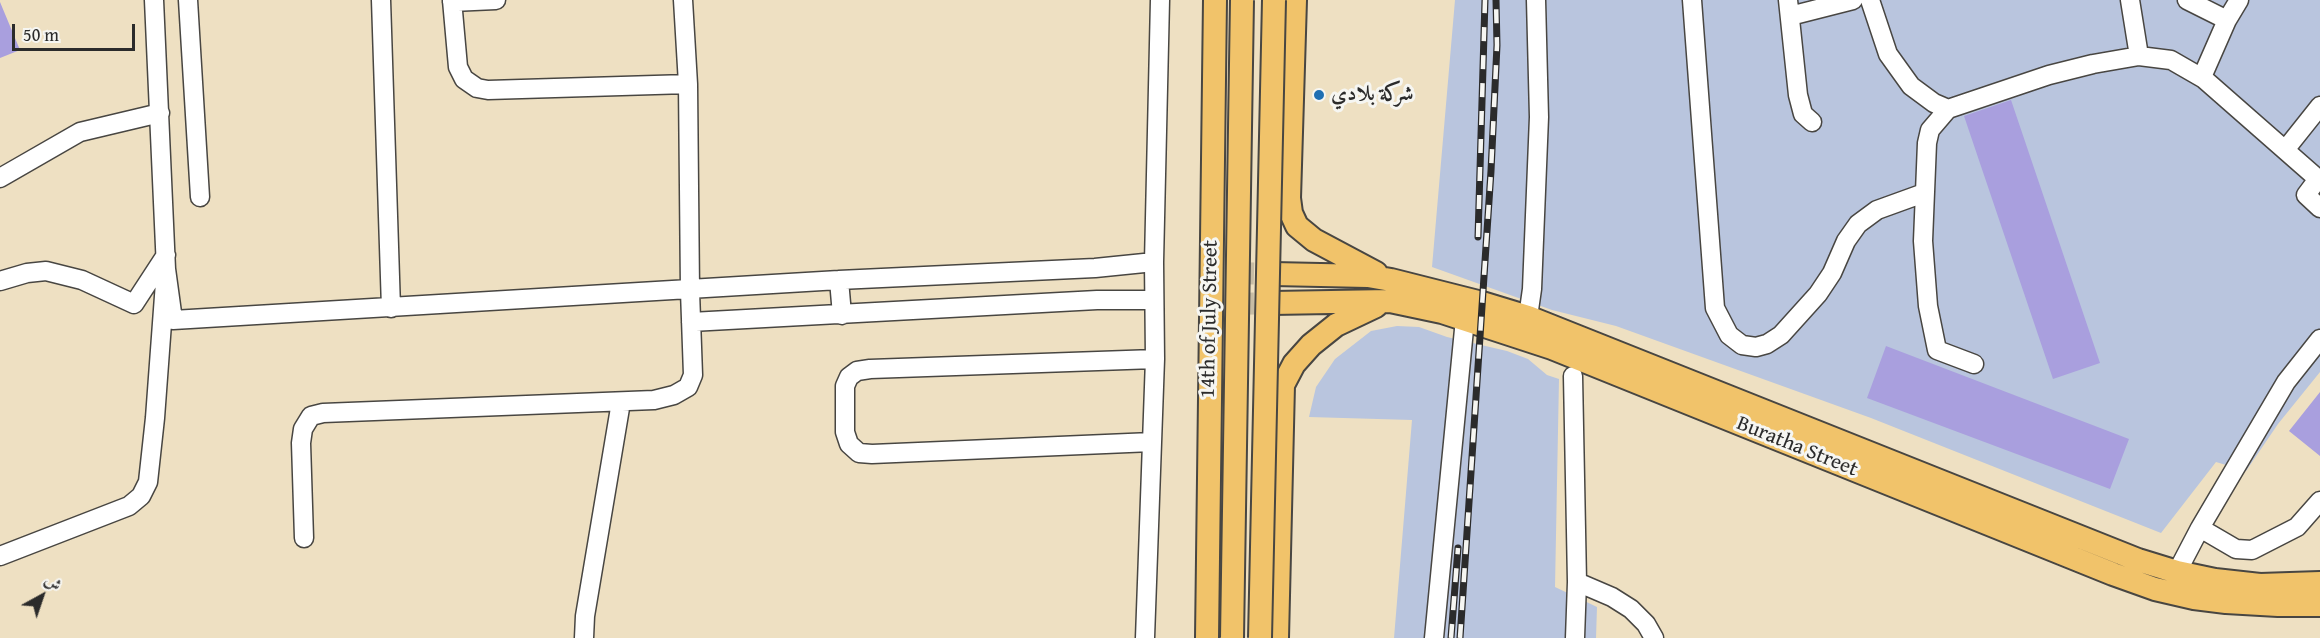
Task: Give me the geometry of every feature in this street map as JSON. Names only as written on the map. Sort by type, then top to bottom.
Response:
[{"type":"main road","name":"14th of July Street","points":[[1207,638],[1221,304],[1215,0]]},
{"type":"main road","points":[[1232,638],[1242,0]]},
{"type":"main road","points":[[1260,638],[1274,0]]},
{"type":"main road","points":[[1276,638],[1282,385],[1294,364],[1311,345],[1336,325],[1359,313],[1391,291],[1314,240],[1297,226],[1291,213],[1289,198],[1294,0]]},
{"type":"main road","name":"Buratha Street","points":[[1273,274],[1368,276],[1391,291],[1552,348],[2113,574],[2156,589],[2194,598],[2226,602],[2320,605]]},
{"type":"main road","name":"Buratha Street","points":[[1272,303],[1391,291],[1448,294],[1528,317],[2138,560],[2177,572],[2216,580],[2260,585],[2320,583]]},
{"type":"street","points":[[154,0],[166,262],[173,320],[690,291],[839,280],[1095,268],[1154,262]]},
{"type":"street","points":[[188,0],[200,197]]},
{"type":"street","points":[[381,0],[391,308]]},
{"type":"street","points":[[496,0],[452,1],[458,67],[464,79],[477,88],[488,90],[688,84]]},
{"type":"street","points":[[304,538],[301,443],[303,429],[311,416],[323,413],[621,402],[675,395],[688,387],[693,375],[688,84],[683,0]]},
{"type":"street","points":[[1145,638],[1155,358],[1154,262],[1160,0]]},
{"type":"street","points":[[1528,317],[1532,289],[1539,117],[1536,0]]},
{"type":"street","points":[[1692,0],[1715,308],[1729,335],[1742,345],[1756,346],[1767,344],[1781,335],[1818,294],[1832,273],[1846,241],[1858,224],[1877,210],[1924,193]]},
{"type":"street","points":[[1812,122],[1803,114],[1797,95],[1789,8],[1853,0]]},
{"type":"street","points":[[1870,0],[1884,43],[1911,86],[1948,110]]},
{"type":"street","points":[[2136,0],[2139,56]]},
{"type":"street","points":[[2187,0],[2227,20]]},
{"type":"street","points":[[2202,77],[2227,20],[2239,0]]},
{"type":"street","points":[[1974,364],[1937,350],[1928,306],[1923,241],[1924,167],[1930,130],[1948,110],[2049,75],[2139,56],[2171,60],[2202,77],[2318,179],[2306,195],[2320,208]]},
{"type":"street","points":[[2284,150],[2320,106]]},
{"type":"street","points":[[0,178],[80,132],[160,113]]},
{"type":"street","points":[[0,281],[27,273],[46,271],[82,280],[134,304],[166,262]]},
{"type":"street","points":[[0,556],[129,506],[141,496],[148,482],[155,418],[166,262]]},
{"type":"street","points":[[839,280],[842,315]]},
{"type":"street","points":[[691,321],[842,315],[1097,300],[1154,300]]},
{"type":"street","points":[[1434,638],[1465,319]]},
{"type":"street","points":[[2177,572],[2200,528],[2286,382],[2320,339]]},
{"type":"street","points":[[1152,442],[859,453],[849,444],[845,432],[845,386],[849,377],[857,371],[870,369],[1155,358]]},
{"type":"street","points":[[1573,376],[1577,582],[1575,638]]},
{"type":"street","points":[[584,638],[585,616],[621,402]]},
{"type":"street","points":[[2200,528],[2236,549],[2252,550],[2297,527],[2320,501]]},
{"type":"street","points":[[1577,582],[1612,597],[1631,609],[1646,624],[1654,638]]},
{"type":"shaded area","points":[[1455,0],[2320,0],[2320,372],[2278,424],[2246,471],[2216,462],[2161,533],[1871,418],[1616,326],[1552,310],[1432,267]]},
{"type":"shaded area","points":[[1397,326],[1419,327],[1447,337],[1507,351],[1528,359],[1547,375],[1559,379],[1555,587],[1597,607],[1596,638],[1394,638],[1412,420],[1309,417],[1316,387],[1335,359],[1371,331]]},
{"type":"building","points":[[0,2],[20,50],[0,58]]},
{"type":"building","points":[[2011,100],[2100,363],[2053,379],[1964,116]]},
{"type":"building","points":[[1886,346],[2129,439],[2110,489],[1867,398]]},
{"type":"building","points":[[2320,392],[2320,456],[2289,431]]},
{"type":"tunnel","points":[[1232,273],[1273,274]]},
{"type":"tunnel","points":[[1232,304],[1272,303]]},
{"type":"railway","points":[[1478,237],[1485,0]]},
{"type":"railway","points":[[1460,638],[1491,171],[1497,45],[1496,0]]},
{"type":"railway","points":[[1451,638],[1458,548]]},
{"type":"place","name":"شركة بلادي","points":[[1319,95]]}]
